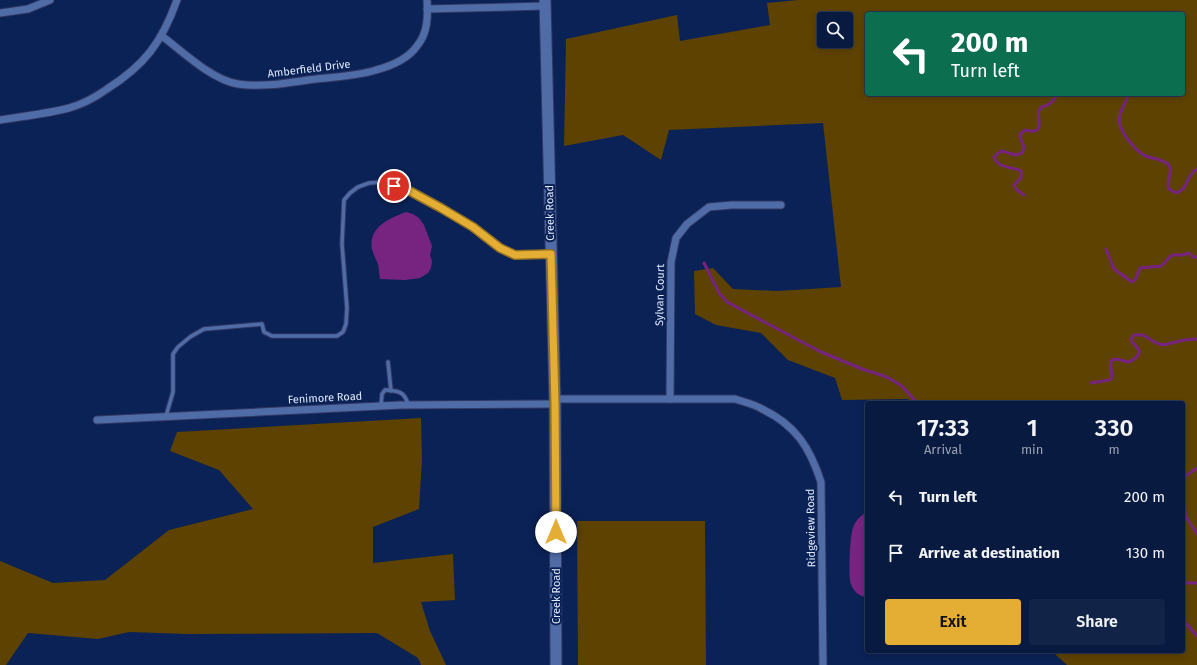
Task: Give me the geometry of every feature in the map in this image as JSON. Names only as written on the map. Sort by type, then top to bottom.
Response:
[{"type":"main road","name":"Creek Road","points":[[545,3],[555,401],[556,665]]},
{"type":"street","points":[[0,13],[28,9],[50,0]]},
{"type":"street","points":[[0,120],[70,108],[93,99],[124,78],[143,62],[162,36],[177,0]]},
{"type":"street","name":"Amberfield Drive","points":[[162,36],[214,76],[237,84],[262,85],[352,75],[375,71],[399,62],[417,47],[423,38],[426,27],[427,0]]},
{"type":"street","points":[[427,9],[545,3]]},
{"type":"street","name":"Sylvan Court","points":[[670,399],[670,262],[676,238],[687,224],[709,207],[732,205],[781,205]]},
{"type":"street","name":"Ridgeview Road","points":[[555,401],[736,399],[762,408],[785,422],[803,441],[814,461],[821,482],[823,665]]},
{"type":"street","name":"Fenimore Road","points":[[97,420],[166,418],[381,406],[555,401]]},
{"type":"lane","points":[[166,418],[173,392],[173,354],[178,346],[204,329],[262,324],[264,332],[272,336],[337,336],[343,332],[346,324],[347,308],[342,244],[344,200],[358,187],[369,183],[382,182],[406,189],[473,227],[505,251],[515,255],[551,254]]},
{"type":"lane","points":[[388,362],[391,391]]},
{"type":"lane","points":[[381,406],[382,394],[385,390],[402,393],[406,397],[408,405]]},
{"type":"shaded area","points":[[798,0],[1197,0],[1197,665],[1067,665],[1056,655],[1056,653],[1185,653],[1185,401],[842,400],[835,378],[788,360],[761,333],[716,325],[695,314],[694,271],[713,268],[733,289],[778,291],[841,287],[823,123],[669,130],[661,160],[623,135],[564,146],[566,39],[677,15],[680,41],[770,25],[767,3]]},
{"type":"shaded area","points":[[406,212],[419,218],[424,225],[432,246],[430,255],[432,261],[431,268],[428,273],[420,278],[405,280],[380,279],[378,264],[372,249],[373,235],[382,224],[393,217]]},
{"type":"shaded area","points":[[421,418],[422,459],[419,509],[373,527],[373,563],[453,554],[455,600],[421,602],[430,631],[446,665],[421,665],[418,658],[377,633],[188,634],[129,632],[98,639],[28,633],[6,665],[0,665],[0,561],[53,583],[105,580],[169,530],[253,509],[219,470],[170,451],[177,432]]},
{"type":"shaded area","points":[[865,514],[865,597],[859,595],[855,591],[850,580],[852,532],[858,518]]},
{"type":"shaded area","points":[[577,521],[705,521],[706,665],[578,665]]},
{"type":"waterway","points":[[1024,195],[1017,190],[1014,185],[1021,178],[1021,171],[999,164],[994,157],[1002,151],[1015,155],[1022,153],[1024,147],[1020,134],[1025,130],[1037,130],[1039,126],[1040,109],[1048,105],[1057,96]]},
{"type":"waterway","points":[[1128,96],[1119,117],[1122,130],[1129,141],[1142,154],[1164,161],[1169,165],[1171,171],[1168,183],[1169,189],[1176,193],[1180,191],[1190,175],[1197,169]]},
{"type":"waterway","points":[[1106,249],[1114,269],[1132,282],[1135,280],[1140,268],[1161,266],[1172,255],[1189,253],[1193,257],[1197,257]]},
{"type":"waterway","points":[[704,263],[719,293],[727,302],[819,351],[862,369],[887,377],[902,386],[915,401]]},
{"type":"waterway","points":[[1091,383],[1111,379],[1112,360],[1117,359],[1128,362],[1138,356],[1139,350],[1131,340],[1134,335],[1143,335],[1156,343],[1163,345],[1184,340],[1197,339]]},
{"type":"waterway","points":[[1185,477],[1197,468]]},
{"type":"waterway","points":[[1185,510],[1186,517],[1197,534]]},
{"type":"waterway","points":[[1185,583],[1197,583]]},
{"type":"waterway","points":[[1185,622],[1197,636]]},
{"type":"route","points":[[394,186],[406,189],[441,208],[473,227],[500,248],[515,255],[525,256],[551,254],[555,399],[556,532]]}]
